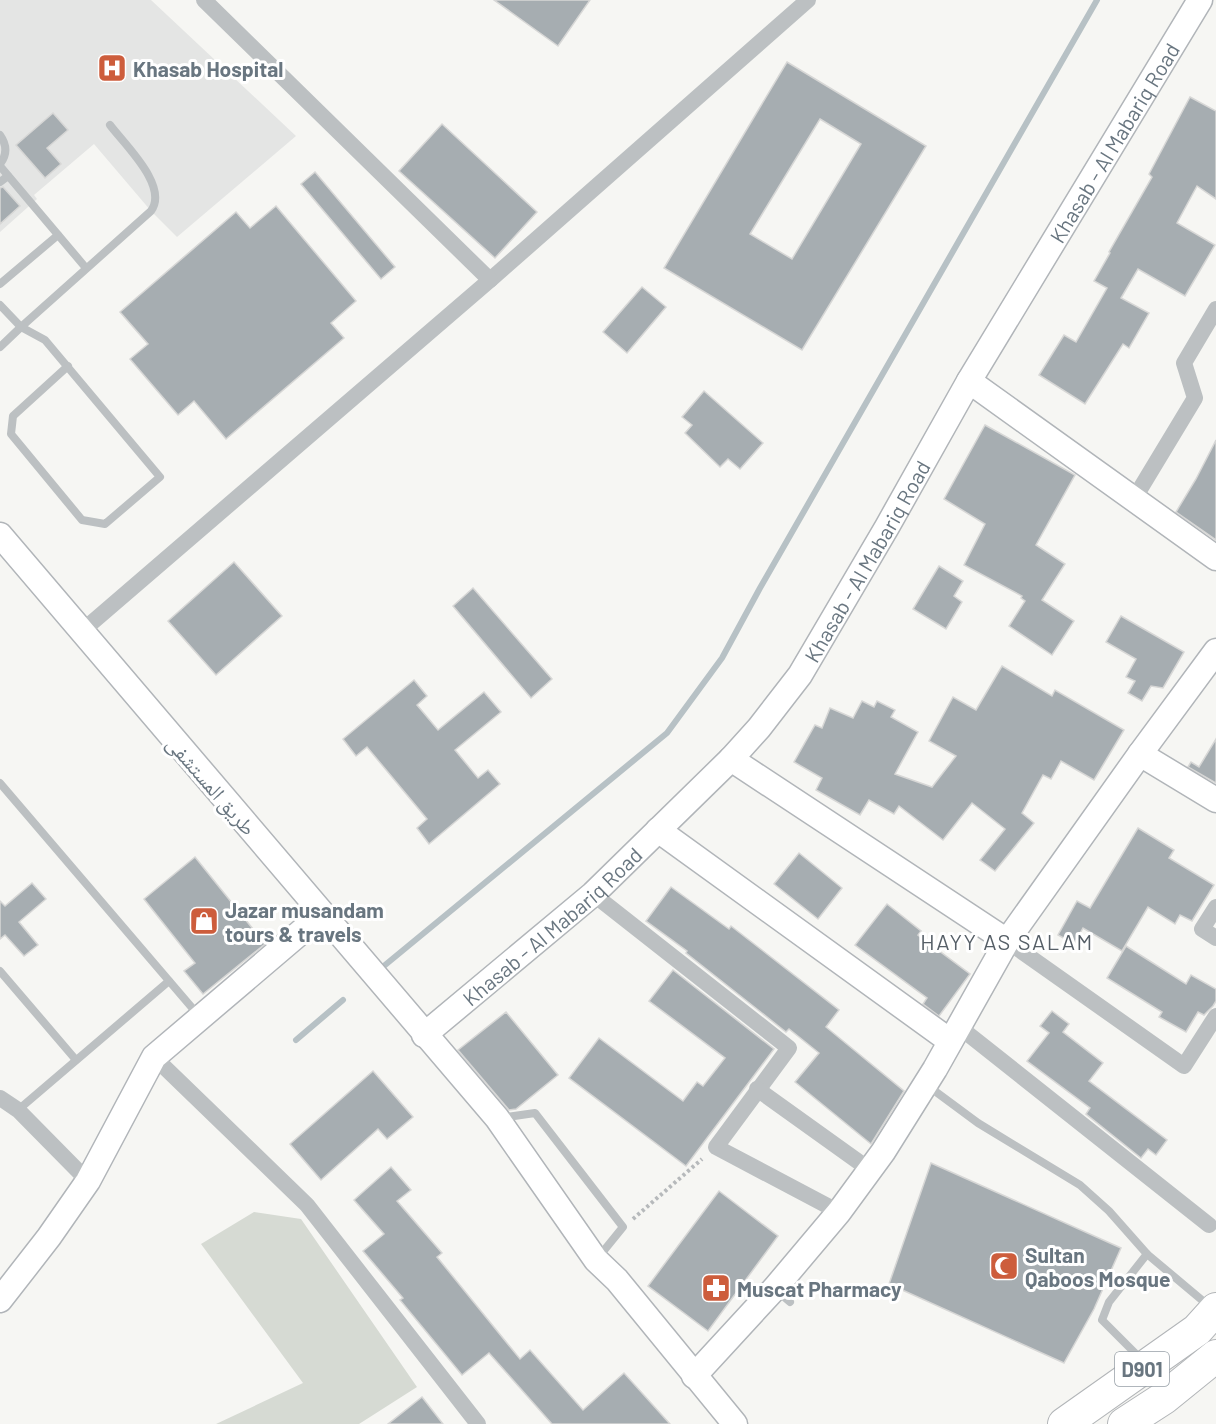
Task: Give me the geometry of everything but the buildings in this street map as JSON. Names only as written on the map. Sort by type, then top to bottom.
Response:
[{"type":"highway","name":"D901","points":[[1064,1424],[1197,1330],[1215,1310]]},
{"type":"highway","name":"D901","points":[[1124,1424],[1160,1405],[1216,1356]]},
{"type":"street","points":[[204,0],[490,280]]},
{"type":"street","points":[[81,632],[490,280],[808,0]]},
{"type":"street","name":"Khasab - Al Mabariq Road","points":[[424,1035],[593,894],[731,759],[759,728],[800,675],[969,381],[1200,0]]},
{"type":"street","points":[[1134,499],[1195,398],[1184,363],[1216,309]]},
{"type":"street","points":[[969,381],[1216,558]]},
{"type":"street","name":"طريق المستشفى","points":[[0,535],[400,1007],[497,1118],[596,1260],[617,1280],[735,1424]]},
{"type":"street","points":[[694,1376],[782,1295],[838,1212],[870,1170],[926,1084],[1007,941],[1216,651]]},
{"type":"street","points":[[1140,754],[1216,800]]},
{"type":"street","points":[[731,759],[1007,941],[1184,1066],[1216,1016]]},
{"type":"street","points":[[658,830],[954,1034],[1209,1225]]},
{"type":"street","points":[[593,894],[789,1048],[716,1147],[838,1212]]},
{"type":"street","points":[[1216,908],[1202,929],[1216,938]]},
{"type":"street","points":[[0,1300],[49,1237],[88,1181],[154,1057],[322,914]]},
{"type":"street","points":[[154,1057],[307,1204],[478,1424]]},
{"type":"street","points":[[757,1089],[870,1170]]},
{"type":"street","points":[[0,1098],[18,1110],[88,1181]]},
{"type":"lane","points":[[0,347],[156,204],[156,191],[152,180],[110,125]]},
{"type":"lane","points":[[0,135],[5,144],[5,152],[0,165],[86,268]]},
{"type":"lane","points":[[0,182],[8,176]]},
{"type":"lane","points":[[0,284],[58,235]]},
{"type":"lane","points":[[0,305],[21,327],[45,340],[68,366],[160,477],[105,524],[82,520],[11,434],[13,416],[68,366]]},
{"type":"lane","points":[[0,783],[200,1018]]},
{"type":"lane","points":[[0,971],[76,1060]]},
{"type":"lane","points":[[18,1110],[168,981]]},
{"type":"lane","points":[[926,1084],[978,1123],[1080,1185],[1108,1211],[1134,1242],[1215,1310]]},
{"type":"lane","points":[[497,1118],[535,1113],[623,1227],[596,1260]]},
{"type":"lane","points":[[1147,1254],[1109,1302],[1102,1320],[1147,1365]]},
{"type":"path","points":[[623,1227],[716,1147]]},
{"type":"shaded area","name":"Khasab Hospital","points":[[0,0],[151,0],[296,136],[177,237],[151,211],[94,144],[34,195],[37,199],[0,232]]},
{"type":"shaded area","points":[[254,1212],[301,1219],[417,1387],[359,1424],[216,1424],[303,1383],[201,1244]]},
{"type":"waterway","points":[[379,970],[667,733],[722,658],[1097,0]]},
{"type":"waterway","points":[[296,1040],[343,1000]]},
{"type":"place","name":"Khasab Hospital","points":[[112,68]]},
{"type":"place","name":"Jazar musandam tours & travels","points":[[204,921]]},
{"type":"place","name":"Sultan Qaboos Mosque","points":[[1004,1266]]},
{"type":"place","name":"Muscat Pharmacy","points":[[716,1288]]},
{"type":"district","name":"HAYY AS SALAM","points":[[1007,941]]}]
